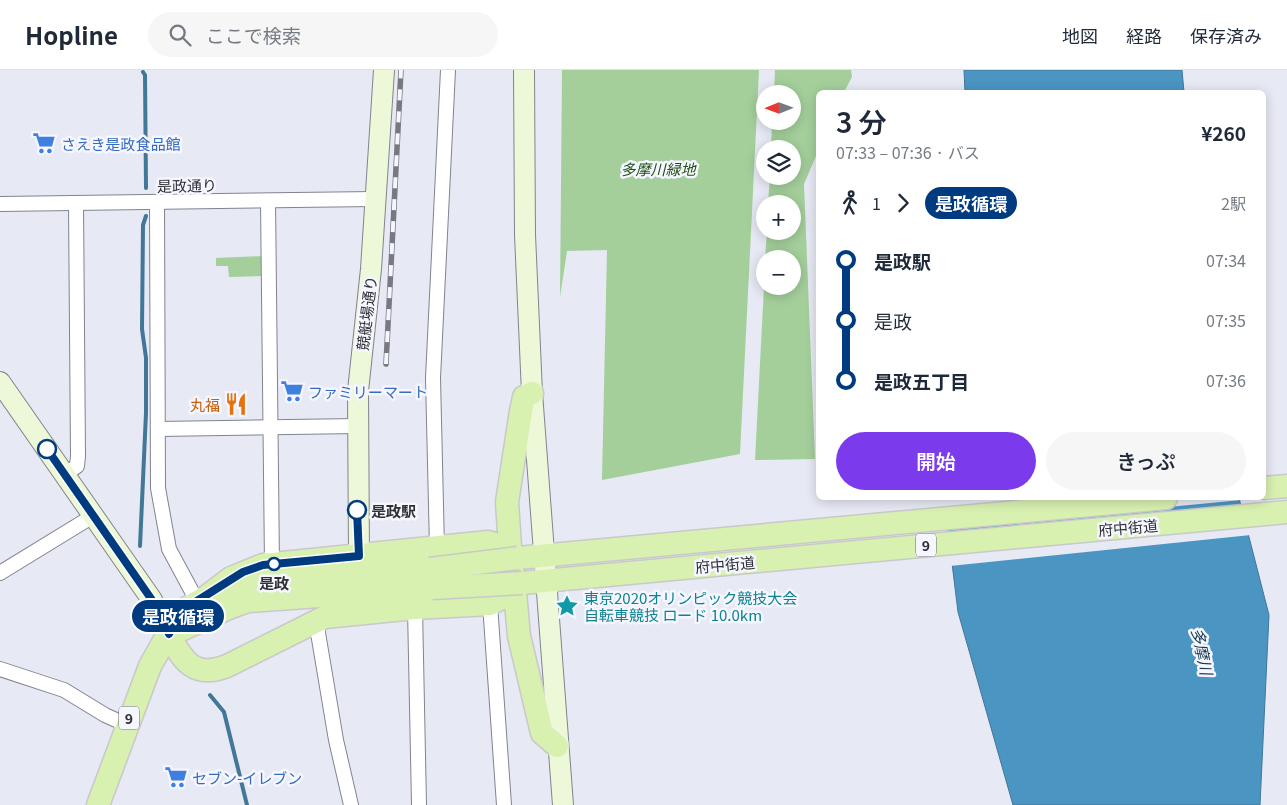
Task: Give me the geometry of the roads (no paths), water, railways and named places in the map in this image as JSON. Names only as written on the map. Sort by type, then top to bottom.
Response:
[{"type":"main road","points":[[509,581],[507,502],[524,397],[532,393]]},
{"type":"main road","points":[[1266,488],[1287,486]]},
{"type":"main road","name":"府中街道","points":[[509,581],[555,554],[1144,500]]},
{"type":"main road","name":"府中街道","points":[[98,805],[155,655],[181,611],[202,599],[232,587],[433,568],[509,581],[556,580],[1287,512]]},
{"type":"main road","points":[[202,599],[237,575],[255,567],[272,564],[359,556],[433,568],[498,536],[508,523]]},
{"type":"main road","points":[[488,542],[501,548],[542,733],[557,746]]},
{"type":"main road","name":"府中街道","points":[[169,634],[189,627],[220,610],[249,601],[433,568]]},
{"type":"main road","points":[[169,634],[186,661],[199,670],[212,671],[227,666],[325,617],[415,608],[509,581]]},
{"type":"street","name":"競艇場通り","points":[[359,556],[359,385],[372,263],[384,70]]},
{"type":"street","points":[[433,568],[434,378],[448,70]]},
{"type":"street","points":[[524,70],[524,235],[532,393],[555,554],[557,746],[562,805]]},
{"type":"street","name":"是政通り","points":[[0,204],[375,200]]},
{"type":"street","points":[[268,201],[272,564]]},
{"type":"street","points":[[157,202],[158,488],[169,549],[202,599]]},
{"type":"street","points":[[65,475],[77,466],[78,456],[76,203]]},
{"type":"street","points":[[0,382],[152,600],[169,634]]},
{"type":"street","points":[[158,429],[358,426]]},
{"type":"street","points":[[0,573],[93,516]]},
{"type":"street","points":[[504,805],[509,581]]},
{"type":"street","points":[[415,608],[419,805]]},
{"type":"street","points":[[316,621],[336,740],[351,805]]},
{"type":"street","points":[[0,669],[64,690],[105,715],[127,725]]},
{"type":"water","points":[[964,70],[1182,70],[1184,90],[965,90]]},
{"type":"water","name":"多摩川","points":[[944,500],[1240,500],[1269,615],[1260,805],[1013,805],[958,612]]},
{"type":"waterway","points":[[143,72],[145,75],[146,188]]},
{"type":"waterway","points":[[140,546],[146,413],[146,358],[142,329],[143,225],[146,216]]},
{"type":"waterway","points":[[210,695],[224,712],[247,805]]},
{"type":"railway","points":[[386,364],[401,70]]},
{"type":"place","name":"さえき是政食品館","points":[[44,143]]},
{"type":"place","name":"ファミリーマート","points":[[292,391]]},
{"type":"place","name":"丸福","points":[[236,404]]},
{"type":"place","name":"是政駅","points":[[357,510]]},
{"type":"place","name":"是政","points":[[274,564]]},
{"type":"place","name":"東京2020オリンピック競技大会 自転車競技 ロード 10.0km","points":[[567,606]]},
{"type":"place","name":"セブン-イレブン","points":[[176,777]]},
{"type":"park label","name":"多摩川緑地","points":[[658,168]]}]
